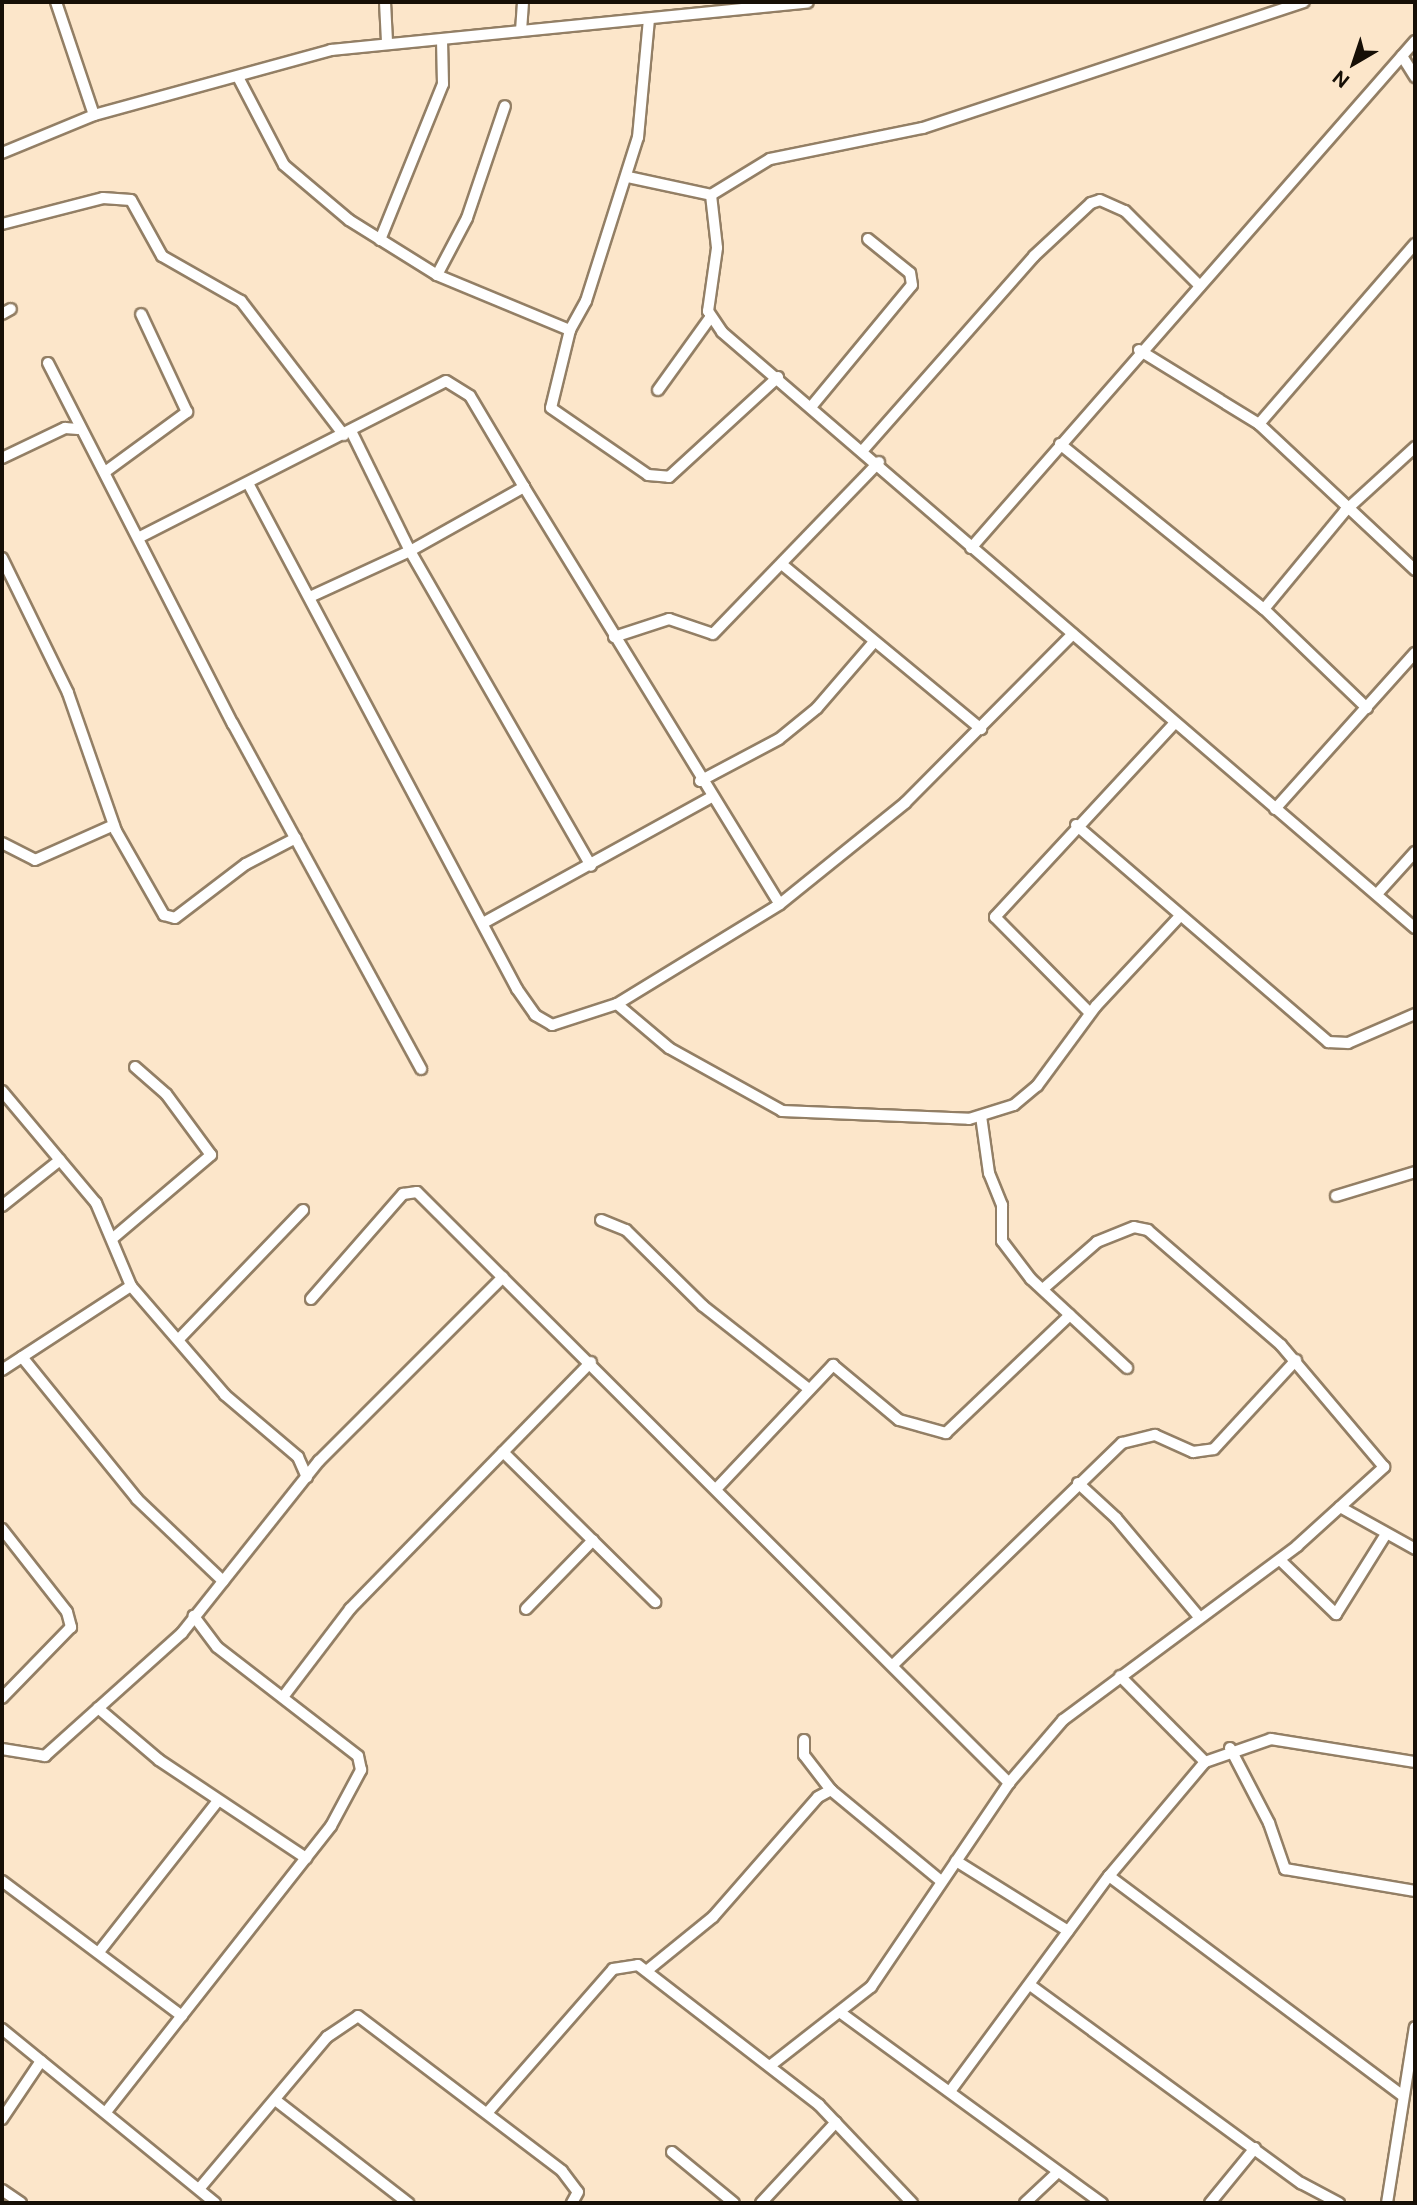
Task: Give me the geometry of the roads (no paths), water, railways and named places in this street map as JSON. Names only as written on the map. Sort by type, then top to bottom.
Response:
[{"type":"street","points":[[56,2],[93,115]]},
{"type":"street","points":[[385,2],[387,42]]},
{"type":"street","points":[[521,31],[523,2]]},
{"type":"street","points":[[2,153],[93,115],[239,77],[305,56],[387,42],[442,41],[808,2]]},
{"type":"street","points":[[628,177],[711,195],[770,159],[923,128],[1304,2]]},
{"type":"street","points":[[649,19],[646,99],[628,177],[570,330],[551,408],[659,478],[691,461],[778,377]]},
{"type":"street","points":[[380,240],[443,84],[442,41]]},
{"type":"street","points":[[971,548],[1139,350],[1200,286],[1415,41]]},
{"type":"street","points":[[1402,56],[1415,76]]},
{"type":"street","points":[[239,77],[284,165],[380,240],[437,275],[570,330]]},
{"type":"street","points":[[437,275],[467,218],[505,106]]},
{"type":"street","points":[[658,390],[710,318],[717,248],[711,195]]},
{"type":"street","points":[[2,224],[103,198],[131,200],[162,256],[241,301],[347,433],[410,551],[591,866]]},
{"type":"street","points":[[864,449],[1034,256],[1091,204],[1100,200],[1125,211],[1200,286]]},
{"type":"street","points":[[811,407],[912,285],[910,273],[868,239]]},
{"type":"street","points":[[1259,424],[1415,244]]},
{"type":"street","points":[[105,472],[187,412],[141,314]]},
{"type":"street","points":[[710,318],[811,407],[879,462],[971,548],[1174,724],[1415,929]]},
{"type":"street","points":[[1139,350],[1259,424],[1345,511],[1415,570]]},
{"type":"street","points":[[48,363],[78,429],[140,537],[296,838],[421,1069]]},
{"type":"street","points":[[140,537],[250,485],[347,433],[428,385],[458,385],[524,487],[700,780],[780,904]]},
{"type":"street","points":[[2,458],[65,428],[78,429]]},
{"type":"street","points":[[1060,444],[1264,608],[1367,708]]},
{"type":"street","points":[[1264,608],[1345,511],[1415,447]]},
{"type":"street","points":[[614,637],[669,619],[713,634],[784,566],[879,462]]},
{"type":"street","points":[[250,485],[485,922],[517,989],[543,1022],[565,1026],[617,1004],[780,904],[905,803],[1073,634]]},
{"type":"street","points":[[312,596],[410,551],[524,487]]},
{"type":"street","points":[[2,558],[68,693],[114,825],[169,919],[296,838]]},
{"type":"street","points":[[784,566],[981,729]]},
{"type":"street","points":[[700,780],[779,739],[817,708],[874,642]]},
{"type":"street","points":[[1275,809],[1415,653]]},
{"type":"street","points":[[1090,1013],[995,917],[1076,825],[1174,724]]},
{"type":"street","points":[[485,922],[591,866],[711,797]]},
{"type":"street","points":[[2,843],[35,860],[114,825]]},
{"type":"street","points":[[1076,825],[1328,1042],[1348,1043],[1415,1014]]},
{"type":"street","points":[[1377,894],[1415,852]]},
{"type":"street","points":[[617,1004],[669,1048],[782,1111],[949,1122],[981,1116],[1014,1105],[1037,1086],[1090,1013],[1180,916]]},
{"type":"street","points":[[112,1239],[211,1155],[180,1110],[135,1067]]},
{"type":"street","points":[[2,1091],[96,1203],[131,1286],[225,1395],[298,1457],[307,1477]]},
{"type":"street","points":[[981,1116],[989,1173],[1002,1205],[999,1233],[1043,1289],[1128,1368]]},
{"type":"street","points":[[2,1206],[60,1160]]},
{"type":"street","points":[[1336,1196],[1415,1171]]},
{"type":"street","points":[[311,1299],[412,1190],[718,1487],[1009,1783]]},
{"type":"street","points":[[179,1339],[303,1210]]},
{"type":"street","points":[[601,1220],[626,1230],[703,1306],[810,1389]]},
{"type":"street","points":[[771,2065],[871,1987],[1009,1783],[1063,1720],[1280,1560],[1340,1507],[1383,1464],[1296,1360],[1148,1230],[1133,1227],[1097,1242],[1043,1289]]},
{"type":"street","points":[[2,1749],[45,1756],[182,1633],[319,1461],[503,1277]]},
{"type":"street","points":[[2,1370],[131,1286]]},
{"type":"street","points":[[718,1487],[827,1368],[840,1366],[899,1420],[946,1433],[1070,1315]]},
{"type":"street","points":[[22,1357],[136,1499],[223,1580]]},
{"type":"street","points":[[894,1664],[1079,1483],[1132,1437],[1155,1436],[1193,1452],[1214,1449],[1296,1360]]},
{"type":"street","points":[[284,1697],[350,1609],[591,1362]]},
{"type":"street","points":[[503,1452],[655,1602]]},
{"type":"street","points":[[298,1457],[319,1461]]},
{"type":"street","points":[[1079,1483],[1116,1518],[1199,1618]]},
{"type":"street","points":[[1340,1507],[1415,1549]]},
{"type":"street","points":[[2,1530],[67,1612],[71,1626],[2,1698]]},
{"type":"street","points":[[1280,1560],[1336,1614],[1386,1534]]},
{"type":"street","points":[[526,1609],[593,1540]]},
{"type":"street","points":[[106,2112],[306,1858],[357,1784],[362,1763],[284,1697],[205,1637],[194,1616]]},
{"type":"street","points":[[182,1633],[205,1637]]},
{"type":"street","points":[[1120,1676],[1205,1762]]},
{"type":"street","points":[[98,1708],[218,1801],[306,1858]]},
{"type":"street","points":[[951,2090],[1109,1876],[1205,1762],[1230,1748],[1271,1739],[1415,1762]]},
{"type":"street","points":[[804,1740],[804,1755],[831,1790],[941,1881]]},
{"type":"street","points":[[1230,1748],[1285,1869],[1415,1891]]},
{"type":"street","points":[[649,1969],[713,1917],[817,1797],[831,1790]]},
{"type":"street","points":[[99,1952],[218,1801]]},
{"type":"street","points":[[956,1861],[1068,1931]]},
{"type":"street","points":[[1109,1876],[1402,2095]]},
{"type":"street","points":[[2,1881],[182,2017]]},
{"type":"street","points":[[488,2112],[613,1969],[626,1964],[649,1969],[771,2065],[836,2122],[912,2203]]},
{"type":"street","points":[[1030,1985],[1255,2148],[1339,2203]]},
{"type":"street","points":[[841,2012],[1102,2203]]},
{"type":"street","points":[[199,2189],[278,2102],[327,2037],[358,2016],[488,2112],[572,2180],[578,2192],[572,2203]]},
{"type":"street","points":[[1387,2203],[1402,2095],[1415,2027]]},
{"type":"street","points":[[2,2029],[215,2203]]},
{"type":"street","points":[[2,2119],[41,2061]]},
{"type":"street","points":[[278,2102],[408,2203]]},
{"type":"street","points":[[761,2203],[836,2122]]},
{"type":"street","points":[[1210,2203],[1255,2148]]},
{"type":"street","points":[[672,2152],[734,2203]]},
{"type":"street","points":[[1025,2203],[1058,2172]]},
{"type":"street","points":[[2,2190],[21,2203]]}]
